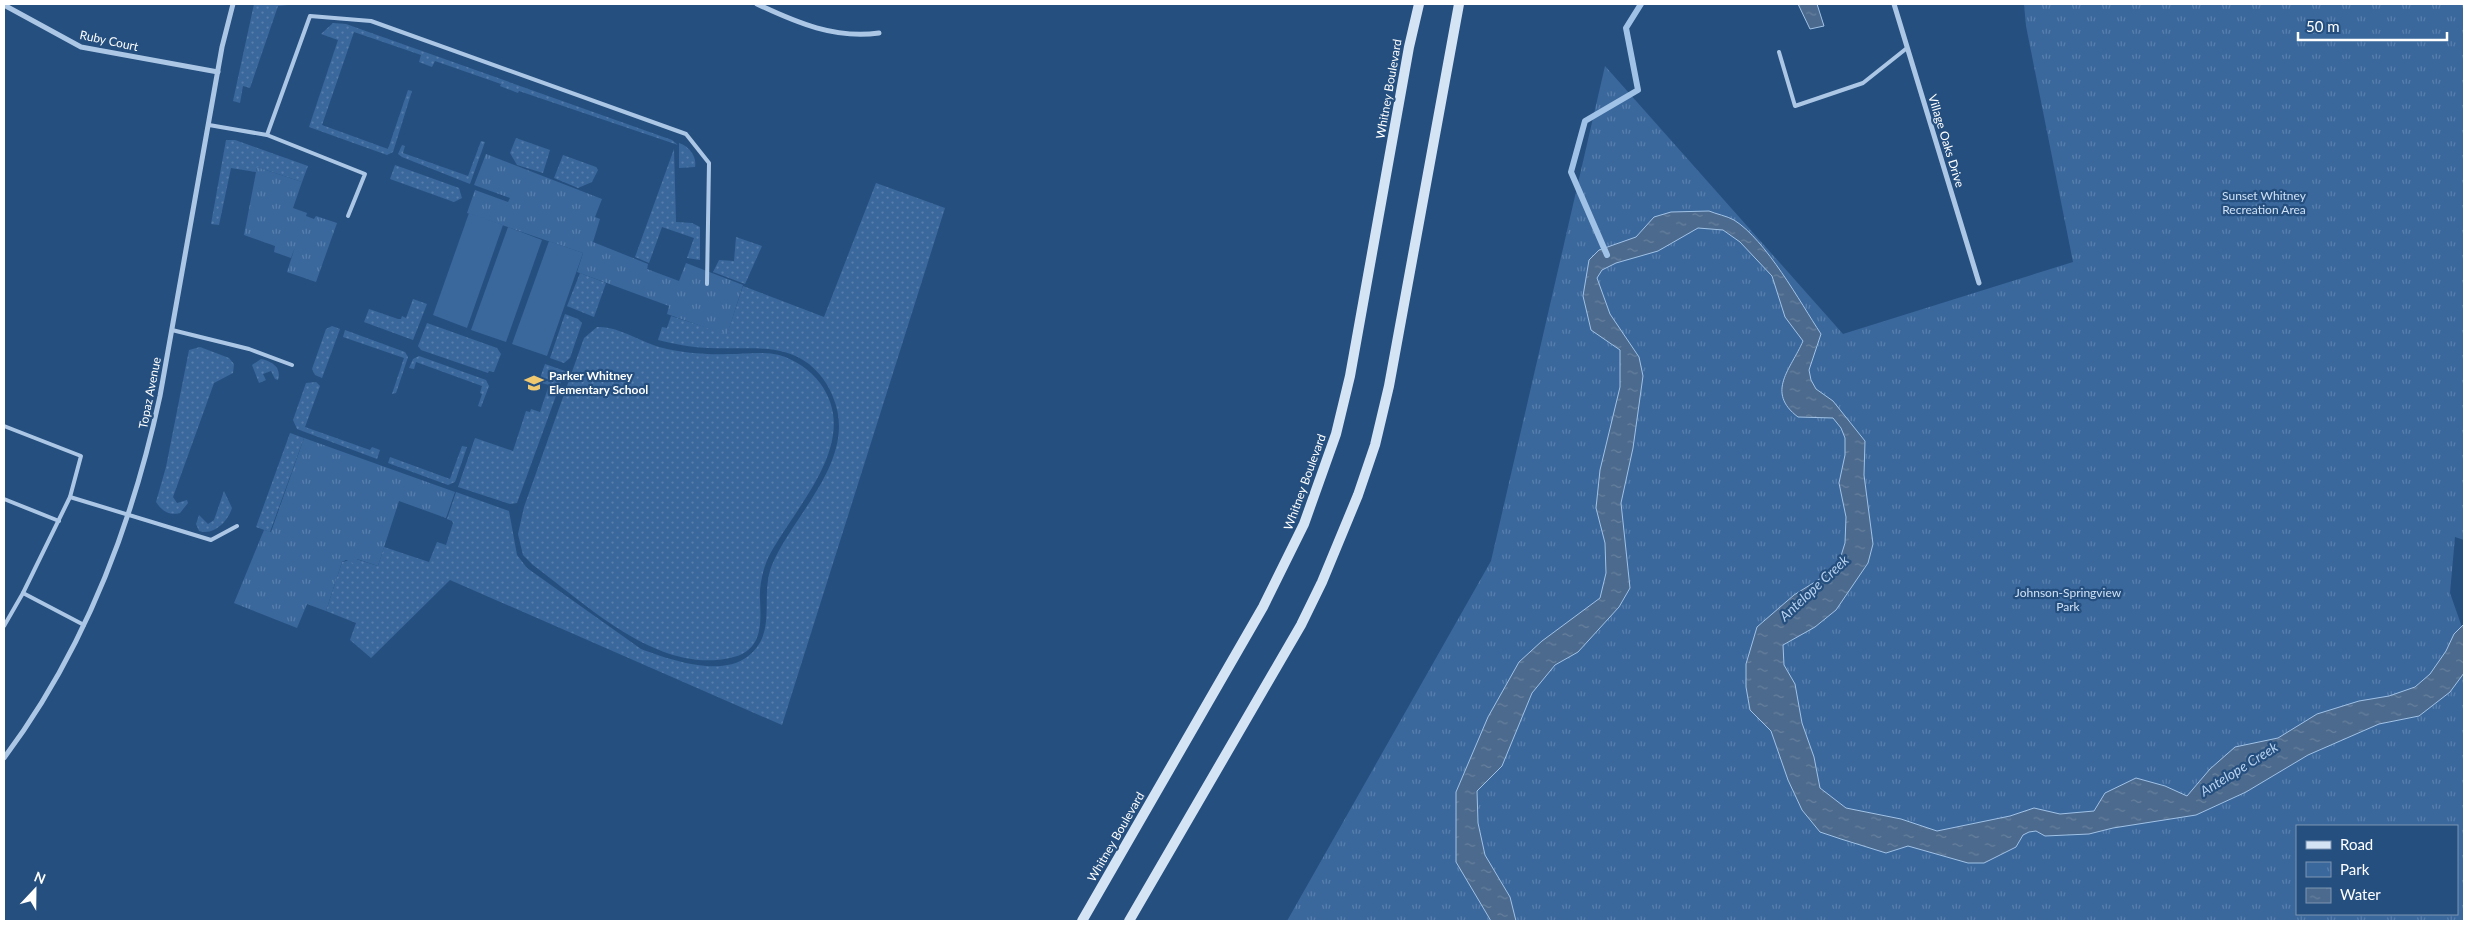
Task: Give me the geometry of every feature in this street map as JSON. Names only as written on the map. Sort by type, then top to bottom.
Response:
[{"type":"street","name":"Topaz Avenue","points":[[4,758],[45,696],[84,624],[128,516],[148,451],[172,330],[218,72],[233,4]]},
{"type":"street","points":[[757,4],[825,31],[851,35],[879,33]]},
{"type":"street","name":"Whitney Boulevard","points":[[1082,921],[1286,565],[1321,481],[1350,376],[1409,47],[1419,4]]},
{"type":"street","points":[[1129,921],[1301,625],[1334,556],[1358,495],[1390,386],[1459,4]]},
{"type":"street","name":"Village Oaks Drive","points":[[1894,4],[1980,283]]},
{"type":"street","name":"Ruby Court","points":[[4,5],[81,47],[218,72]]},
{"type":"lane","points":[[267,135],[310,16],[371,21],[686,134],[708,164],[707,284]]},
{"type":"lane","points":[[1779,52],[1795,106],[1863,84],[1907,48]]},
{"type":"lane","points":[[209,125],[267,135],[365,174],[348,216]]},
{"type":"lane","points":[[172,330],[249,349],[292,365]]},
{"type":"lane","points":[[4,426],[81,456],[70,497],[23,593],[4,626]]},
{"type":"lane","points":[[70,497],[211,540],[237,526]]},
{"type":"lane","points":[[4,500],[59,520]]},
{"type":"lane","points":[[23,593],[84,624]]},
{"type":"green space","points":[[254,4],[298,4],[278,6],[250,88],[243,86],[240,103],[233,101]]},
{"type":"green space","name":"Johnson-Springview Park","points":[[2024,4],[2464,4],[2464,540],[2455,537],[2450,593],[2464,633],[2464,921],[1287,921],[1491,561],[1605,66],[1843,334],[2073,262],[2026,26]]},
{"type":"green space","points":[[333,23],[346,24],[672,140],[678,145],[519,91],[518,93],[500,86],[501,84],[435,61],[432,67],[419,62],[421,55],[354,32],[322,125],[388,149],[408,90],[412,91],[393,152],[387,155],[309,127],[338,40],[321,34]]},
{"type":"green space","points":[[516,138],[550,150],[543,173],[517,165],[510,153]]},
{"type":"green space","points":[[226,140],[235,140],[308,166],[302,182],[257,167],[256,172],[231,168],[219,225],[211,224]]},
{"type":"green space","points":[[481,141],[485,142],[470,184],[398,154],[402,145],[405,146],[403,153],[468,176]]},
{"type":"green space","points":[[679,143],[692,152],[695,159],[695,167],[679,168]]},
{"type":"green space","points":[[674,149],[676,222],[692,223],[700,227],[700,260],[687,258],[694,238],[662,227],[649,263],[635,257]]},
{"type":"green space","points":[[486,154],[602,199],[595,217],[600,219],[593,242],[648,264],[647,269],[679,281],[686,263],[743,285],[727,335],[667,314],[669,306],[577,272],[583,253],[467,213],[475,190],[508,202],[510,198],[474,185]]},
{"type":"green space","points":[[563,155],[596,167],[598,170],[592,182],[578,188],[554,178]]},
{"type":"green space","points":[[395,165],[459,188],[462,198],[454,202],[390,179]]},
{"type":"green space","points":[[257,167],[302,182],[293,208],[307,213],[306,216],[314,219],[316,216],[337,223],[316,282],[287,272],[295,247],[291,258],[274,252],[275,246],[244,235]]},
{"type":"green space","points":[[876,183],[945,208],[782,725],[450,580],[371,658],[350,640],[356,623],[326,611],[342,562],[356,559],[378,566],[384,547],[429,562],[437,542],[446,545],[453,523],[447,519],[456,492],[509,511],[517,555],[527,568],[641,649],[666,658],[695,665],[723,666],[736,663],[747,657],[757,647],[763,637],[766,626],[767,590],[772,565],[831,464],[837,442],[839,420],[833,397],[823,379],[813,367],[786,352],[761,348],[697,347],[658,340],[662,327],[667,328],[671,316],[727,334],[743,286],[824,317]]},
{"type":"green space","points":[[469,213],[503,225],[467,328],[433,315]]},
{"type":"green space","points":[[508,227],[542,240],[506,342],[471,330]]},
{"type":"green space","points":[[736,237],[762,246],[745,284],[713,272],[719,260],[734,261]]},
{"type":"green space","points":[[549,241],[583,253],[547,356],[512,344]]},
{"type":"green space","points":[[580,273],[606,283],[594,317],[567,306]]},
{"type":"green space","points":[[413,299],[427,304],[413,340],[364,322],[369,309],[398,319],[401,319],[402,316],[406,318]]},
{"type":"green space","points":[[565,314],[578,319],[582,323],[570,358],[564,363],[550,358]]},
{"type":"green space","points":[[427,323],[497,348],[501,354],[494,372],[489,371],[488,373],[421,350],[418,346]]},
{"type":"green space","points":[[332,326],[340,329],[322,378],[315,375],[312,369],[326,329]]},
{"type":"green space","points":[[597,327],[614,329],[655,346],[679,351],[713,354],[761,353],[785,357],[812,374],[820,383],[831,405],[834,428],[829,451],[820,474],[768,558],[761,584],[758,636],[749,649],[741,655],[730,658],[703,660],[676,656],[650,646],[625,632],[576,599],[523,555],[518,534],[524,507],[584,338]]},
{"type":"green space","points":[[345,330],[405,352],[408,357],[396,393],[392,394],[404,358],[343,337]]},
{"type":"green space","points":[[200,347],[229,358],[234,364],[233,373],[214,383],[173,497],[177,503],[187,500],[188,503],[180,513],[172,514],[163,510],[156,502],[166,467],[189,350]]},
{"type":"green space","points":[[419,356],[486,380],[489,386],[481,407],[478,406],[482,394],[480,393],[482,386],[416,362],[414,369],[409,368],[413,359]]},
{"type":"green space","points":[[261,359],[269,361],[275,366],[279,372],[278,380],[275,379],[271,371],[263,374],[266,380],[259,383],[252,365]]},
{"type":"green space","points":[[545,364],[565,371],[517,503],[510,504],[458,487],[475,438],[513,451],[526,411],[530,412],[531,409],[540,412],[549,385],[542,383],[543,380],[540,378]]},
{"type":"green space","points":[[316,382],[320,386],[305,427],[370,450],[372,447],[380,450],[377,459],[297,429],[293,420],[306,383]]},
{"type":"green space","points":[[290,433],[304,438],[270,532],[256,527]]},
{"type":"green space","points":[[304,438],[455,492],[446,518],[399,501],[378,566],[357,559],[355,564],[346,560],[342,562],[326,611],[307,604],[297,628],[234,603],[264,530],[271,532]]},
{"type":"green space","points":[[462,446],[467,447],[455,482],[448,485],[388,463],[390,457],[450,479]]},
{"type":"green space","points":[[224,491],[232,508],[227,518],[215,529],[205,532],[199,531],[196,524],[199,515],[208,524],[214,520]]},
{"type":"water","points":[[1798,4],[1817,4],[1824,26],[1810,29]]},
{"type":"water","name":"Antelope Creek","points":[[1709,211],[1734,220],[1746,229],[1782,272],[1821,334],[1809,370],[1811,380],[1816,389],[1833,401],[1865,441],[1864,475],[1873,544],[1868,563],[1836,610],[1815,627],[1783,645],[1784,665],[1795,684],[1802,723],[1814,757],[1820,788],[1846,808],[1901,819],[1937,831],[2010,816],[2034,808],[2060,814],[2094,811],[2105,793],[2136,778],[2165,786],[2187,796],[2210,769],[2235,747],[2278,738],[2317,714],[2359,701],[2389,696],[2415,687],[2430,674],[2446,651],[2454,634],[2464,624],[2464,673],[2450,692],[2419,716],[2379,724],[2308,755],[2246,792],[2196,815],[2113,828],[2089,834],[2045,836],[2036,831],[2029,832],[2023,835],[2016,847],[1984,863],[1968,863],[1908,846],[1886,853],[1820,832],[1802,810],[1788,780],[1771,731],[1750,710],[1746,687],[1746,664],[1757,627],[1794,595],[1826,575],[1840,559],[1845,543],[1846,517],[1839,483],[1845,455],[1845,438],[1841,428],[1833,418],[1798,417],[1788,408],[1783,399],[1782,389],[1787,371],[1803,341],[1785,317],[1772,276],[1740,242],[1723,230],[1698,228],[1658,251],[1616,263],[1602,270],[1597,278],[1610,314],[1639,357],[1643,376],[1633,448],[1621,503],[1630,588],[1619,607],[1578,652],[1555,665],[1532,693],[1502,766],[1477,791],[1478,823],[1485,855],[1510,897],[1516,921],[1491,921],[1456,862],[1456,792],[1488,717],[1519,662],[1542,641],[1600,598],[1606,573],[1605,543],[1596,508],[1600,470],[1620,387],[1620,350],[1591,330],[1583,296],[1589,260],[1599,250],[1636,237],[1654,217],[1671,212]]},
{"type":"waterway","points":[[1607,255],[1571,172],[1585,121],[1638,90],[1626,28],[1641,4]]},
{"type":"place","name":"Parker Whitney Elementary School","points":[[534,383]]},
{"type":"park label","name":"Sunset Whitney Recreation Area","points":[[2264,203]]}]
